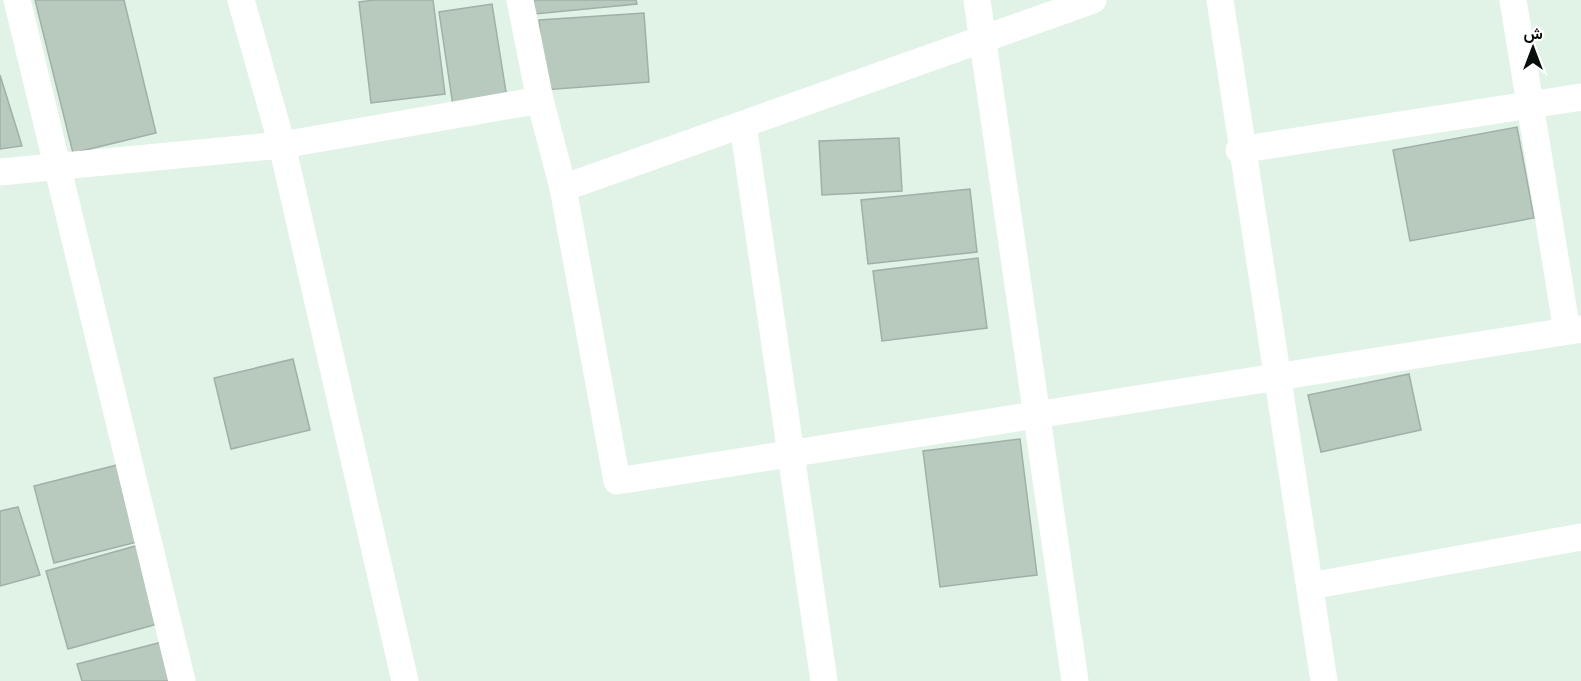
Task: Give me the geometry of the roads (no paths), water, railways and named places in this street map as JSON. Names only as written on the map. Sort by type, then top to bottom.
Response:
[{"type":"street","points":[[16,0],[182,681]]},
{"type":"street","points":[[241,0],[282,145],[405,681]]},
{"type":"street","points":[[520,0],[540,100],[563,188],[617,480],[1574,330],[1512,0]]},
{"type":"street","points":[[977,0],[1075,681]]},
{"type":"street","points":[[563,188],[1093,0]]},
{"type":"street","points":[[1220,0],[1241,150],[1324,681]]},
{"type":"street","points":[[1241,150],[1581,98]]},
{"type":"street","points":[[0,172],[282,145],[540,100]]},
{"type":"street","points":[[742,125],[824,681]]},
{"type":"street","points":[[1310,586],[1581,537]]}]
